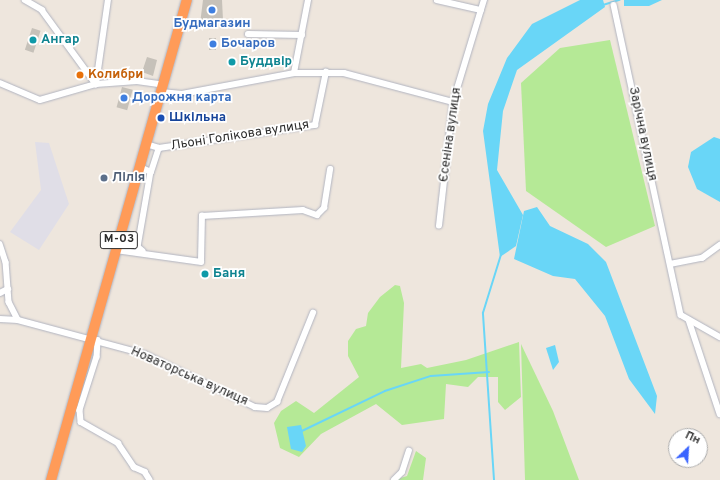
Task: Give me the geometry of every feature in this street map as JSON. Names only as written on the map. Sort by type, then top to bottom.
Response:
[{"type":"highway","name":"М-03","points":[[51,480],[94,339],[116,250],[187,0]]},
{"type":"street","points":[[25,0],[42,10],[96,84]]},
{"type":"street","points":[[96,84],[108,0]]},
{"type":"street","points":[[294,73],[308,0]]},
{"type":"street","points":[[437,0],[481,10]]},
{"type":"street","name":"Єсеніна вулиця","points":[[439,226],[453,102],[484,0]]},
{"type":"street","name":"Зарічна вулиця","points":[[614,5],[681,315],[720,337]]},
{"type":"street","points":[[248,34],[302,35]]},
{"type":"street","points":[[0,83],[40,100],[96,84],[137,82],[182,94],[294,73],[326,72],[375,81],[453,102]]},
{"type":"street","name":"Льоні Голікова вулиця","points":[[146,144],[159,148],[316,125],[326,72]]},
{"type":"street","name":"Льоні Голікова вулиця","points":[[143,251],[138,247],[151,172],[159,148]]},
{"type":"street","points":[[140,167],[151,172]]},
{"type":"street","points":[[116,250],[143,251],[201,262],[202,216],[303,210],[317,215],[324,208],[330,169]]},
{"type":"street","points":[[0,244],[9,302],[18,320]]},
{"type":"street","points":[[670,264],[702,258],[720,244]]},
{"type":"street","points":[[0,293],[8,289]]},
{"type":"street","name":"Новаторська вулиця","points":[[0,319],[18,320],[94,339],[145,354],[255,407],[267,408],[276,402],[282,390],[313,313]]},
{"type":"street","points":[[689,320],[720,414]]},
{"type":"street","points":[[94,339],[97,357],[80,410],[82,422],[118,443],[134,467],[145,472],[150,480]]},
{"type":"street","points":[[394,480],[402,472],[409,451]]},
{"type":"shaded area","points":[[35,142],[49,143],[69,204],[39,250],[10,232],[41,190]]},
{"type":"green space","points":[[610,40],[655,226],[606,247],[526,191],[521,83],[560,48]]},
{"type":"green space","points":[[395,285],[400,286],[404,303],[401,368],[421,364],[427,368],[466,360],[519,342],[521,397],[505,410],[498,402],[498,377],[478,377],[468,387],[446,384],[444,419],[402,425],[376,404],[321,434],[299,457],[280,448],[274,423],[281,411],[296,401],[314,413],[359,377],[348,356],[348,341],[356,329],[366,326],[368,313],[380,297]]},
{"type":"green space","points":[[521,344],[553,411],[579,480],[525,480]]},
{"type":"green space","points":[[416,451],[426,458],[423,480],[394,480],[407,476]]},
{"type":"water","points":[[580,0],[603,0],[605,7],[517,70],[503,111],[497,170],[523,215],[516,246],[500,257],[483,131],[488,104],[507,58],[532,24]]},
{"type":"water","points":[[624,0],[662,0],[649,6],[624,6]]},
{"type":"water","points":[[714,137],[720,139],[720,202],[697,189],[688,167],[691,152]]},
{"type":"water","points":[[537,207],[550,226],[588,244],[606,262],[657,396],[655,414],[629,379],[605,316],[575,279],[553,276],[514,259],[524,211]]},
{"type":"water","points":[[555,345],[559,362],[553,370],[546,348]]},
{"type":"water","points":[[301,425],[306,446],[302,452],[291,449],[287,427]]},
{"type":"building","name":"Будмагазин","points":[[203,0],[222,0],[223,20],[200,24]]},
{"type":"building","name":"Ангар","points":[[32,28],[41,31],[33,53],[25,50]]},
{"type":"building","name":"Бочаров","points":[[209,38],[216,38],[216,50],[209,50]]},
{"type":"building","points":[[147,57],[157,60],[153,76],[142,72]]},
{"type":"building","name":"Дорожня карта","points":[[122,87],[133,90],[127,110],[117,107]]},
{"type":"waterway","points":[[603,5],[619,0]]},
{"type":"waterway","points":[[494,480],[483,313],[501,255]]},
{"type":"waterway","points":[[302,431],[385,391],[431,376],[489,372]]},
{"type":"place","name":"Будмагазин","points":[[212,10]]},
{"type":"place","name":"Ангар","points":[[33,40]]},
{"type":"place","name":"Бочаров","points":[[213,44]]},
{"type":"place","name":"Буддвір","points":[[232,62]]},
{"type":"place","name":"Колибри","points":[[80,75]]},
{"type":"place","name":"Дорожня карта","points":[[124,98]]},
{"type":"place","name":"Шкільна","points":[[161,118]]},
{"type":"place","name":"Лілія","points":[[104,178]]},
{"type":"place","name":"Баня","points":[[205,274]]}]
